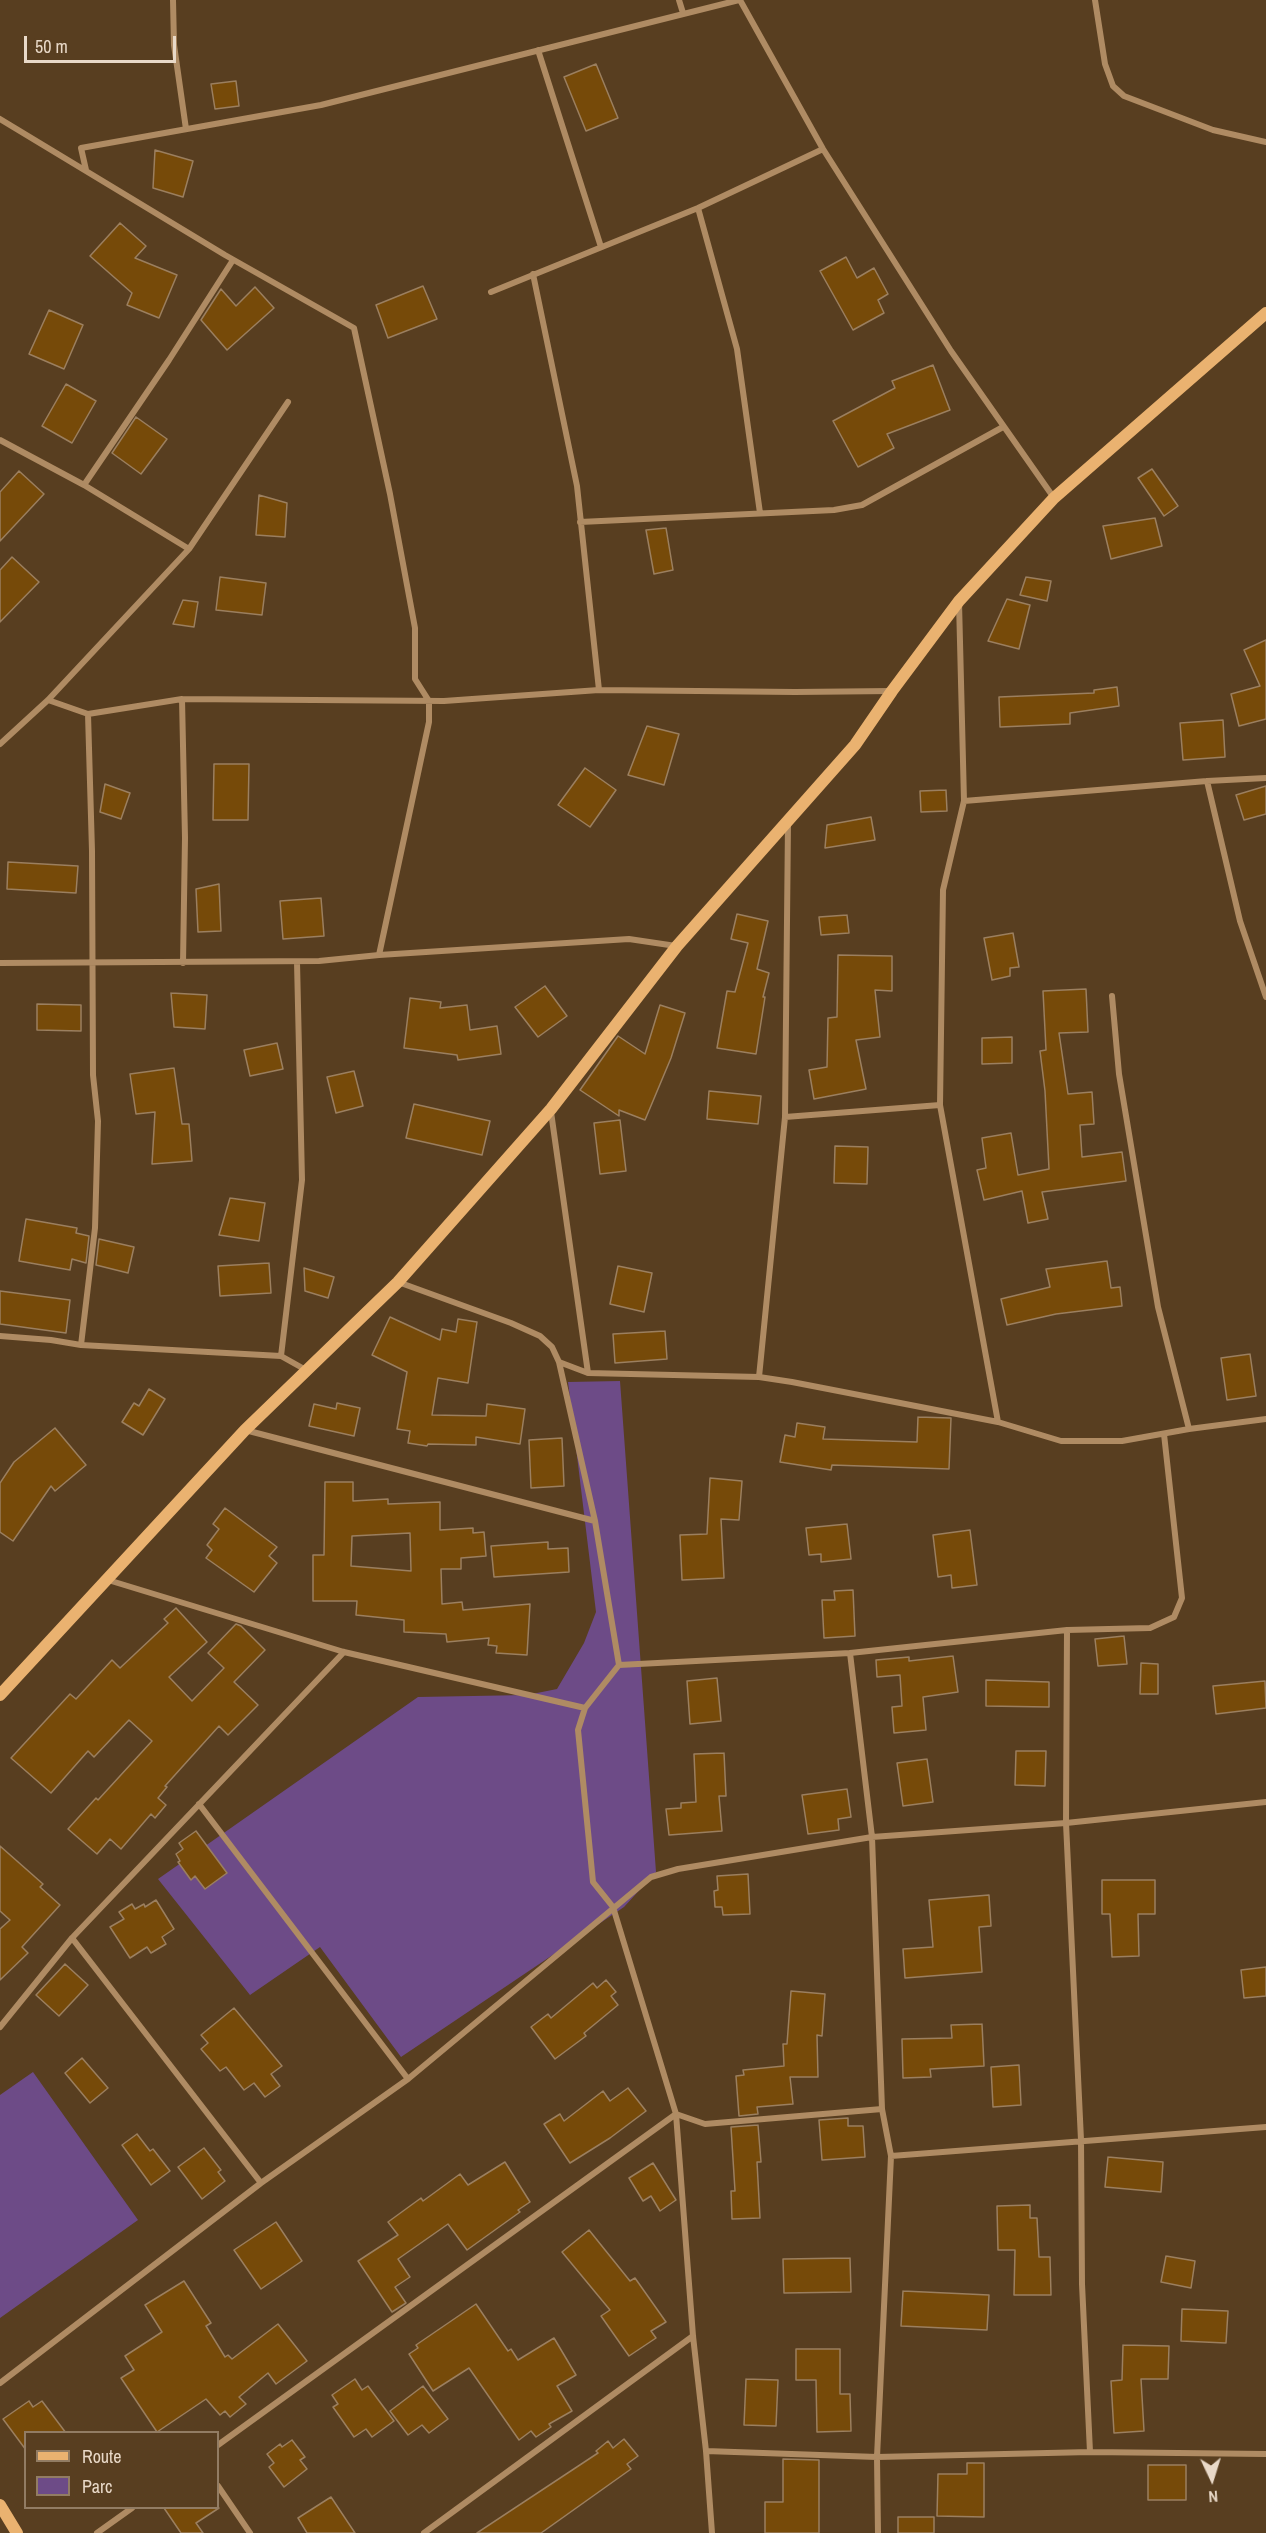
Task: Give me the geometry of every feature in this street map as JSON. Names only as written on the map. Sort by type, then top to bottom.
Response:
[{"type":"street","points":[[173,0],[174,45],[186,129]]},
{"type":"street","points":[[679,0],[682,13]]},
{"type":"street","points":[[86,170],[81,148],[321,105],[740,0],[823,149],[951,351],[1002,427],[1054,498]]},
{"type":"street","points":[[1095,0],[1105,64],[1113,86],[1124,96],[1213,130],[1266,142]]},
{"type":"street","points":[[538,50],[601,247]]},
{"type":"street","points":[[0,119],[233,260],[354,328],[390,494],[415,628],[415,679],[429,701],[429,722],[379,955]]},
{"type":"street","points":[[491,292],[698,208],[823,149]]},
{"type":"street","points":[[698,208],[737,349],[760,513]]},
{"type":"street","points":[[84,485],[169,360],[233,260]]},
{"type":"street","points":[[533,274],[576,486],[599,690]]},
{"type":"street","points":[[0,1695],[5,1683],[108,1580],[245,1430],[398,1282],[550,1109],[677,946],[855,745],[959,601],[1054,498],[1266,313]]},
{"type":"street","points":[[0,744],[48,699],[189,549],[288,402]]},
{"type":"street","points":[[580,522],[834,510],[862,505],[1002,427]]},
{"type":"street","points":[[0,440],[84,485],[189,549]]},
{"type":"street","points":[[959,601],[964,801],[943,890],[940,1105],[998,1422]]},
{"type":"street","points":[[48,699],[88,714],[182,699],[429,701],[599,690],[892,691]]},
{"type":"street","points":[[182,699],[185,838],[183,963]]},
{"type":"street","points":[[81,1345],[95,1228],[98,1121],[93,1076],[92,851],[88,714]]},
{"type":"street","points":[[964,801],[1266,778]]},
{"type":"street","points":[[1207,781],[1240,921],[1266,997]]},
{"type":"street","points":[[759,1377],[785,1117],[788,820]]},
{"type":"street","points":[[0,963],[297,962],[629,939],[677,946]]},
{"type":"street","points":[[281,1356],[302,1180],[297,962]]},
{"type":"street","points":[[1112,996],[1119,1074],[1158,1307],[1189,1429]]},
{"type":"street","points":[[785,1117],[940,1105]]},
{"type":"street","points":[[550,1109],[588,1372]]},
{"type":"street","points":[[398,1282],[511,1323],[540,1336],[552,1347],[559,1362],[596,1521],[619,1665],[585,1708],[578,1730],[593,1882],[613,1908],[676,2114],[693,2336],[706,2451],[712,2533]]},
{"type":"street","points":[[0,1336],[81,1345],[281,1356],[306,1370]]},
{"type":"street","points":[[559,1362],[588,1372],[759,1377],[998,1422],[1061,1441],[1122,1441],[1266,1419]]},
{"type":"street","points":[[245,1430],[596,1521]]},
{"type":"street","points":[[619,1665],[850,1653],[1067,1630],[1150,1628],[1174,1617],[1182,1598],[1164,1434]]},
{"type":"street","points":[[108,1580],[344,1652],[585,1708]]},
{"type":"street","points":[[1067,1630],[1066,1822],[1081,2140],[1082,2284],[1090,2452]]},
{"type":"street","points":[[0,2027],[72,1938],[344,1652]]},
{"type":"street","points":[[850,1653],[872,1838],[882,2109],[891,2156],[878,2457],[878,2533]]},
{"type":"street","points":[[0,2383],[261,2183],[408,2079],[651,1877],[678,1869],[872,1838],[1266,1802]]},
{"type":"street","points":[[199,1804],[408,2079]]},
{"type":"street","points":[[72,1938],[261,2183]]},
{"type":"street","points":[[676,2114],[705,2124],[882,2109]]},
{"type":"street","points":[[219,2444],[676,2114]]},
{"type":"street","points":[[891,2156],[1266,2127]]},
{"type":"street","points":[[424,2533],[693,2336]]},
{"type":"street","points":[[706,2451],[878,2457],[1090,2452],[1266,2454]]},
{"type":"street","points":[[219,2487],[250,2533]]},
{"type":"street","points":[[0,2505],[17,2533]]},
{"type":"street","points":[[97,2533],[131,2509]]},
{"type":"green space","points":[[620,1381],[656,1872],[624,1907],[401,2057],[320,1947],[250,1995],[158,1879],[418,1697],[527,1695],[557,1689],[584,1643],[596,1612],[568,1382]]},
{"type":"green space","points":[[33,2072],[138,2220],[0,2318],[0,2095]]},
{"type":"building","points":[[596,64],[618,118],[586,131],[564,77]]},
{"type":"building","points":[[236,81],[239,106],[215,109],[211,84]]},
{"type":"building","points":[[155,150],[193,161],[183,197],[153,188]]},
{"type":"building","points":[[120,223],[146,246],[135,258],[177,275],[159,318],[127,305],[132,293],[90,256]]},
{"type":"building","points":[[846,257],[857,278],[874,268],[888,294],[878,300],[884,313],[853,330],[820,271]]},
{"type":"building","points":[[423,286],[437,319],[388,338],[376,305]]},
{"type":"building","points":[[255,287],[274,308],[227,350],[201,320],[221,289],[236,306]]},
{"type":"building","points":[[49,310],[83,325],[64,369],[29,354]]},
{"type":"building","points":[[933,365],[950,410],[887,434],[894,448],[858,467],[833,421],[895,388],[892,381]]},
{"type":"building","points":[[66,384],[96,401],[72,443],[42,426]]},
{"type":"building","points":[[136,417],[167,439],[141,474],[112,453]]},
{"type":"building","points":[[1152,469],[1178,506],[1164,516],[1138,478]]},
{"type":"building","points":[[19,471],[44,494],[0,541],[0,492]]},
{"type":"building","points":[[259,495],[287,503],[285,537],[256,535]]},
{"type":"building","points":[[1155,518],[1162,546],[1111,559],[1103,526]]},
{"type":"building","points":[[666,528],[673,570],[654,574],[646,530]]},
{"type":"building","points":[[12,557],[39,582],[0,622],[0,570]]},
{"type":"building","points":[[220,577],[266,583],[262,615],[216,610]]},
{"type":"building","points":[[1026,577],[1051,581],[1047,601],[1020,595]]},
{"type":"building","points":[[1007,599],[1030,605],[1019,649],[988,641]]},
{"type":"building","points":[[183,600],[198,602],[194,627],[173,624]]},
{"type":"building","points":[[1266,640],[1266,719],[1239,726],[1231,694],[1260,686],[1244,650]]},
{"type":"building","points":[[1117,687],[1119,706],[1070,713],[1070,724],[1000,727],[999,697],[1094,693],[1094,690]]},
{"type":"building","points":[[1223,720],[1225,757],[1183,760],[1180,723]]},
{"type":"building","points":[[647,726],[679,734],[664,785],[628,775]]},
{"type":"building","points":[[214,764],[249,764],[248,820],[213,820]]},
{"type":"building","points":[[585,768],[616,790],[590,827],[558,805]]},
{"type":"building","points":[[105,784],[130,793],[121,819],[100,812]]},
{"type":"building","points":[[1266,786],[1266,814],[1244,820],[1236,795]]},
{"type":"building","points":[[946,790],[947,811],[921,812],[920,791]]},
{"type":"building","points":[[871,817],[875,840],[825,848],[827,825]]},
{"type":"building","points":[[8,862],[78,866],[76,893],[7,889]]},
{"type":"building","points":[[219,884],[221,931],[198,932],[196,889]]},
{"type":"building","points":[[321,898],[324,936],[283,939],[280,901]]},
{"type":"building","points":[[737,914],[768,921],[757,969],[769,973],[763,997],[765,997],[756,1054],[717,1048],[727,991],[735,992],[748,943],[731,939]]},
{"type":"building","points":[[847,915],[849,933],[821,935],[819,917]]},
{"type":"building","points":[[1013,933],[1019,967],[1010,968],[1010,976],[992,980],[984,938]]},
{"type":"building","points":[[838,955],[892,956],[892,991],[875,990],[880,1037],[856,1040],[866,1089],[814,1099],[809,1070],[827,1067],[828,1018],[837,1017]]},
{"type":"building","points":[[545,986],[567,1016],[538,1037],[515,1007]]},
{"type":"building","points":[[1086,989],[1088,1032],[1059,1033],[1068,1094],[1092,1092],[1094,1124],[1080,1125],[1082,1157],[1122,1152],[1126,1181],[1042,1192],[1048,1219],[1028,1223],[1022,1191],[984,1200],[977,1170],[986,1168],[982,1138],[1011,1133],[1018,1175],[1049,1169],[1045,1091],[1040,1051],[1046,1050],[1043,991]]},
{"type":"building","points":[[171,993],[207,995],[205,1029],[174,1027]]},
{"type":"building","points":[[410,998],[441,1002],[440,1008],[467,1005],[470,1030],[497,1026],[501,1054],[458,1060],[457,1055],[404,1048]]},
{"type":"building","points":[[37,1004],[81,1005],[81,1031],[37,1030]]},
{"type":"building","points":[[660,1005],[685,1013],[671,1058],[645,1120],[619,1110],[619,1116],[580,1090],[618,1036],[645,1054]]},
{"type":"building","points":[[1012,1037],[1012,1063],[982,1064],[982,1038]]},
{"type":"building","points":[[277,1043],[283,1069],[250,1076],[244,1050]]},
{"type":"building","points":[[174,1068],[182,1124],[189,1124],[192,1161],[152,1164],[155,1112],[136,1114],[130,1074]]},
{"type":"building","points":[[354,1071],[363,1106],[336,1113],[327,1077]]},
{"type":"building","points":[[709,1091],[761,1096],[758,1124],[707,1119]]},
{"type":"building","points":[[414,1104],[490,1121],[482,1155],[406,1138]]},
{"type":"building","points":[[620,1120],[626,1171],[600,1174],[594,1123]]},
{"type":"building","points":[[835,1146],[868,1147],[867,1184],[834,1183]]},
{"type":"building","points":[[230,1198],[265,1203],[259,1241],[219,1235]]},
{"type":"building","points":[[26,1219],[77,1228],[76,1233],[89,1236],[86,1263],[72,1259],[70,1270],[19,1261]]},
{"type":"building","points":[[99,1239],[134,1247],[128,1273],[96,1265]]},
{"type":"building","points":[[1107,1261],[1111,1288],[1120,1287],[1122,1306],[1056,1314],[1007,1325],[1001,1299],[1050,1287],[1046,1269]]},
{"type":"building","points":[[269,1263],[271,1293],[220,1296],[218,1266]]},
{"type":"building","points":[[618,1266],[652,1273],[644,1312],[610,1304]]},
{"type":"building","points":[[304,1268],[334,1277],[328,1298],[305,1291]]},
{"type":"building","points":[[0,1291],[70,1300],[66,1333],[0,1324]]},
{"type":"building","points":[[390,1317],[440,1340],[442,1329],[456,1332],[458,1319],[477,1322],[468,1383],[438,1378],[432,1415],[486,1416],[487,1404],[525,1409],[520,1444],[476,1437],[476,1445],[428,1444],[427,1446],[408,1443],[410,1431],[397,1429],[407,1372],[372,1355]]},
{"type":"building","points":[[665,1331],[667,1359],[615,1363],[613,1334]]},
{"type":"building","points":[[1250,1354],[1256,1396],[1227,1400],[1221,1358]]},
{"type":"building","points":[[149,1389],[165,1399],[143,1435],[122,1422],[134,1403],[139,1406]]},
{"type":"building","points":[[337,1403],[360,1408],[354,1436],[309,1426],[314,1404],[336,1409]]},
{"type":"building","points":[[918,1417],[951,1418],[949,1469],[832,1465],[831,1470],[780,1462],[785,1435],[795,1437],[797,1423],[825,1427],[823,1439],[917,1442]]},
{"type":"building","points":[[55,1428],[86,1465],[55,1491],[51,1486],[13,1541],[0,1532],[0,1483],[14,1462]]},
{"type":"building","points":[[562,1438],[564,1486],[531,1488],[529,1440]]},
{"type":"building","points":[[710,1478],[742,1481],[739,1520],[721,1519],[724,1578],[682,1580],[680,1535],[707,1534]]},
{"type":"building","points":[[325,1482],[353,1482],[353,1501],[388,1499],[388,1504],[440,1502],[440,1530],[473,1528],[473,1533],[484,1532],[486,1556],[461,1558],[461,1569],[441,1569],[442,1604],[462,1602],[463,1610],[530,1604],[527,1655],[496,1653],[497,1646],[488,1645],[489,1638],[447,1642],[446,1634],[404,1632],[404,1620],[356,1615],[357,1601],[313,1601],[313,1555],[324,1555]],"holes":[[[410,1533],[411,1571],[351,1566],[352,1536]]]},
{"type":"building","points":[[225,1508],[277,1547],[269,1556],[277,1563],[254,1592],[206,1558],[212,1550],[207,1545],[219,1529],[213,1524]]},
{"type":"building","points":[[847,1524],[851,1559],[821,1562],[821,1554],[809,1555],[806,1528]]},
{"type":"building","points":[[970,1530],[977,1585],[952,1588],[951,1575],[938,1577],[933,1535]]},
{"type":"building","points":[[548,1542],[548,1549],[568,1548],[569,1572],[494,1577],[491,1546]]},
{"type":"building","points":[[853,1590],[855,1636],[824,1638],[822,1600],[835,1600],[834,1591]]},
{"type":"building","points":[[176,1608],[207,1642],[169,1677],[192,1701],[224,1668],[208,1653],[236,1624],[241,1626],[265,1650],[234,1682],[258,1705],[228,1735],[219,1726],[165,1786],[167,1787],[158,1798],[166,1805],[155,1818],[151,1814],[121,1849],[110,1839],[97,1854],[68,1829],[152,1741],[129,1720],[94,1757],[88,1751],[51,1793],[11,1758],[70,1694],[76,1699],[112,1660],[120,1668],[168,1623],[164,1619]]},
{"type":"building","points":[[1124,1636],[1127,1664],[1098,1666],[1095,1639]]},
{"type":"building","points":[[953,1656],[958,1692],[923,1697],[926,1730],[894,1733],[892,1707],[902,1706],[900,1675],[877,1677],[876,1660],[909,1657],[909,1661]]},
{"type":"building","points":[[1141,1663],[1158,1664],[1158,1694],[1140,1694]]},
{"type":"building","points":[[717,1678],[721,1721],[690,1724],[687,1681]]},
{"type":"building","points":[[986,1680],[1049,1682],[1049,1707],[986,1706]]},
{"type":"building","points":[[1265,1681],[1266,1708],[1216,1714],[1213,1686]]},
{"type":"building","points":[[1016,1751],[1046,1751],[1045,1786],[1015,1785]]},
{"type":"building","points":[[724,1753],[726,1796],[719,1796],[722,1831],[669,1835],[666,1809],[681,1808],[681,1803],[696,1802],[694,1754]]},
{"type":"building","points":[[927,1759],[933,1802],[903,1806],[897,1763]]},
{"type":"building","points":[[847,1789],[851,1817],[838,1819],[839,1830],[808,1834],[802,1795]]},
{"type":"building","points":[[196,1831],[227,1873],[205,1889],[195,1876],[191,1880],[178,1862],[180,1861],[176,1854],[183,1849],[179,1843]]},
{"type":"building","points":[[0,1846],[43,1884],[40,1887],[60,1905],[22,1947],[28,1953],[0,1980],[0,1929],[10,1920],[0,1911]]},
{"type":"building","points":[[748,1874],[750,1914],[723,1915],[722,1907],[715,1907],[714,1891],[718,1890],[717,1876]]},
{"type":"building","points":[[1102,1880],[1155,1880],[1155,1914],[1138,1914],[1139,1956],[1112,1957],[1110,1914],[1102,1914]]},
{"type":"building","points":[[989,1895],[991,1926],[979,1927],[982,1972],[905,1978],[903,1949],[933,1947],[929,1900]]},
{"type":"building","points":[[156,1900],[174,1929],[162,1937],[166,1944],[151,1953],[147,1947],[130,1958],[110,1927],[124,1919],[119,1912],[132,1904],[135,1909],[144,1904],[145,1907]]},
{"type":"building","points":[[65,1964],[88,1985],[59,2016],[36,1995]]},
{"type":"building","points":[[1266,1967],[1266,1996],[1244,1998],[1241,1970]]},
{"type":"building","points":[[606,1980],[616,1992],[611,1996],[618,2005],[584,2033],[586,2036],[555,2059],[531,2027],[548,2014],[551,2018],[593,1983],[597,1988]]},
{"type":"building","points":[[791,1991],[825,1994],[822,2036],[817,2035],[818,2077],[790,2077],[793,2104],[757,2107],[758,2114],[739,2116],[736,2076],[744,2075],[743,2070],[784,2066],[783,2044],[787,2044]]},
{"type":"building","points":[[234,2008],[282,2066],[271,2074],[280,2086],[265,2097],[254,2083],[244,2090],[226,2067],[220,2071],[201,2049],[208,2043],[201,2035]]},
{"type":"building","points":[[982,2024],[984,2066],[930,2069],[931,2077],[903,2078],[902,2039],[952,2038],[951,2025]]},
{"type":"building","points":[[82,2058],[108,2088],[90,2103],[65,2073]]},
{"type":"building","points":[[1019,2065],[1021,2105],[993,2107],[991,2067]]},
{"type":"building","points":[[628,2088],[646,2111],[610,2138],[570,2163],[544,2124],[560,2114],[564,2121],[603,2091],[610,2101]]},
{"type":"building","points":[[848,2118],[848,2126],[863,2126],[865,2157],[822,2160],[819,2120]]},
{"type":"building","points":[[758,2125],[761,2162],[757,2162],[760,2218],[732,2219],[731,2191],[735,2191],[731,2127]]},
{"type":"building","points":[[137,2134],[150,2151],[153,2149],[170,2171],[151,2185],[122,2145]]},
{"type":"building","points":[[204,2148],[221,2170],[218,2172],[225,2181],[202,2199],[178,2167]]},
{"type":"building","points":[[1108,2157],[1163,2162],[1161,2192],[1105,2187]]},
{"type":"building","points":[[505,2162],[530,2202],[518,2210],[520,2212],[467,2250],[448,2224],[398,2259],[410,2277],[395,2287],[406,2303],[392,2312],[358,2261],[398,2235],[388,2222],[421,2198],[423,2201],[460,2174],[468,2185]]},
{"type":"building","points":[[653,2163],[676,2200],[660,2211],[651,2196],[643,2201],[629,2178]]},
{"type":"building","points":[[1030,2205],[1030,2218],[1037,2218],[1039,2257],[1050,2257],[1051,2295],[1014,2295],[1015,2250],[998,2250],[997,2206]]},
{"type":"building","points":[[276,2222],[302,2261],[261,2289],[234,2250]]},
{"type":"building","points":[[589,2230],[630,2281],[635,2278],[666,2322],[651,2331],[656,2338],[629,2356],[601,2316],[610,2310],[562,2252]]},
{"type":"building","points":[[1166,2256],[1195,2261],[1191,2288],[1161,2282]]},
{"type":"building","points":[[850,2258],[851,2292],[784,2293],[783,2259]]},
{"type":"building","points":[[184,2281],[211,2323],[206,2326],[225,2357],[228,2355],[232,2359],[278,2324],[307,2361],[276,2384],[268,2373],[239,2397],[246,2404],[230,2417],[225,2411],[220,2415],[206,2399],[156,2431],[121,2378],[134,2370],[125,2356],[162,2332],[145,2305]]},
{"type":"building","points":[[903,2291],[989,2295],[987,2330],[901,2326]]},
{"type":"building","points":[[476,2304],[508,2351],[511,2349],[518,2360],[554,2338],[576,2375],[557,2386],[572,2411],[549,2424],[551,2427],[536,2437],[531,2431],[519,2440],[469,2368],[433,2391],[409,2354],[418,2348],[416,2345]]},
{"type":"building","points":[[1182,2309],[1228,2311],[1226,2343],[1181,2341]]},
{"type":"building","points":[[1123,2345],[1169,2346],[1168,2379],[1141,2379],[1144,2431],[1114,2433],[1111,2381],[1122,2380]]},
{"type":"building","points":[[796,2349],[840,2349],[840,2394],[850,2394],[851,2431],[817,2432],[816,2380],[796,2380]]},
{"type":"building","points":[[355,2379],[362,2390],[368,2386],[394,2421],[372,2437],[366,2429],[354,2437],[333,2407],[338,2404],[332,2395]]},
{"type":"building","points":[[746,2379],[778,2380],[776,2426],[744,2425]]},
{"type":"building","points":[[423,2386],[448,2419],[429,2433],[422,2425],[408,2435],[390,2411]]},
{"type":"building","points":[[29,2401],[33,2407],[42,2401],[64,2431],[24,2431],[24,2447],[3,2419]]},
{"type":"building","points":[[624,2439],[638,2456],[627,2464],[631,2469],[541,2533],[477,2533],[598,2453],[596,2451],[608,2441],[613,2448]]},
{"type":"building","points":[[292,2440],[305,2457],[300,2460],[307,2469],[284,2487],[269,2467],[274,2463],[267,2454],[280,2444],[282,2447]]},
{"type":"building","points":[[783,2459],[819,2460],[819,2533],[765,2533],[765,2502],[783,2502]]},
{"type":"building","points":[[967,2463],[984,2463],[984,2517],[937,2516],[938,2474],[967,2474]]},
{"type":"building","points":[[1148,2465],[1186,2465],[1186,2500],[1148,2500]]},
{"type":"building","points":[[331,2497],[355,2533],[307,2533],[298,2518]]},
{"type":"building","points":[[165,2509],[217,2509],[196,2523],[203,2533],[181,2533]]},
{"type":"building","points":[[898,2517],[934,2517],[934,2533],[898,2533]]}]
